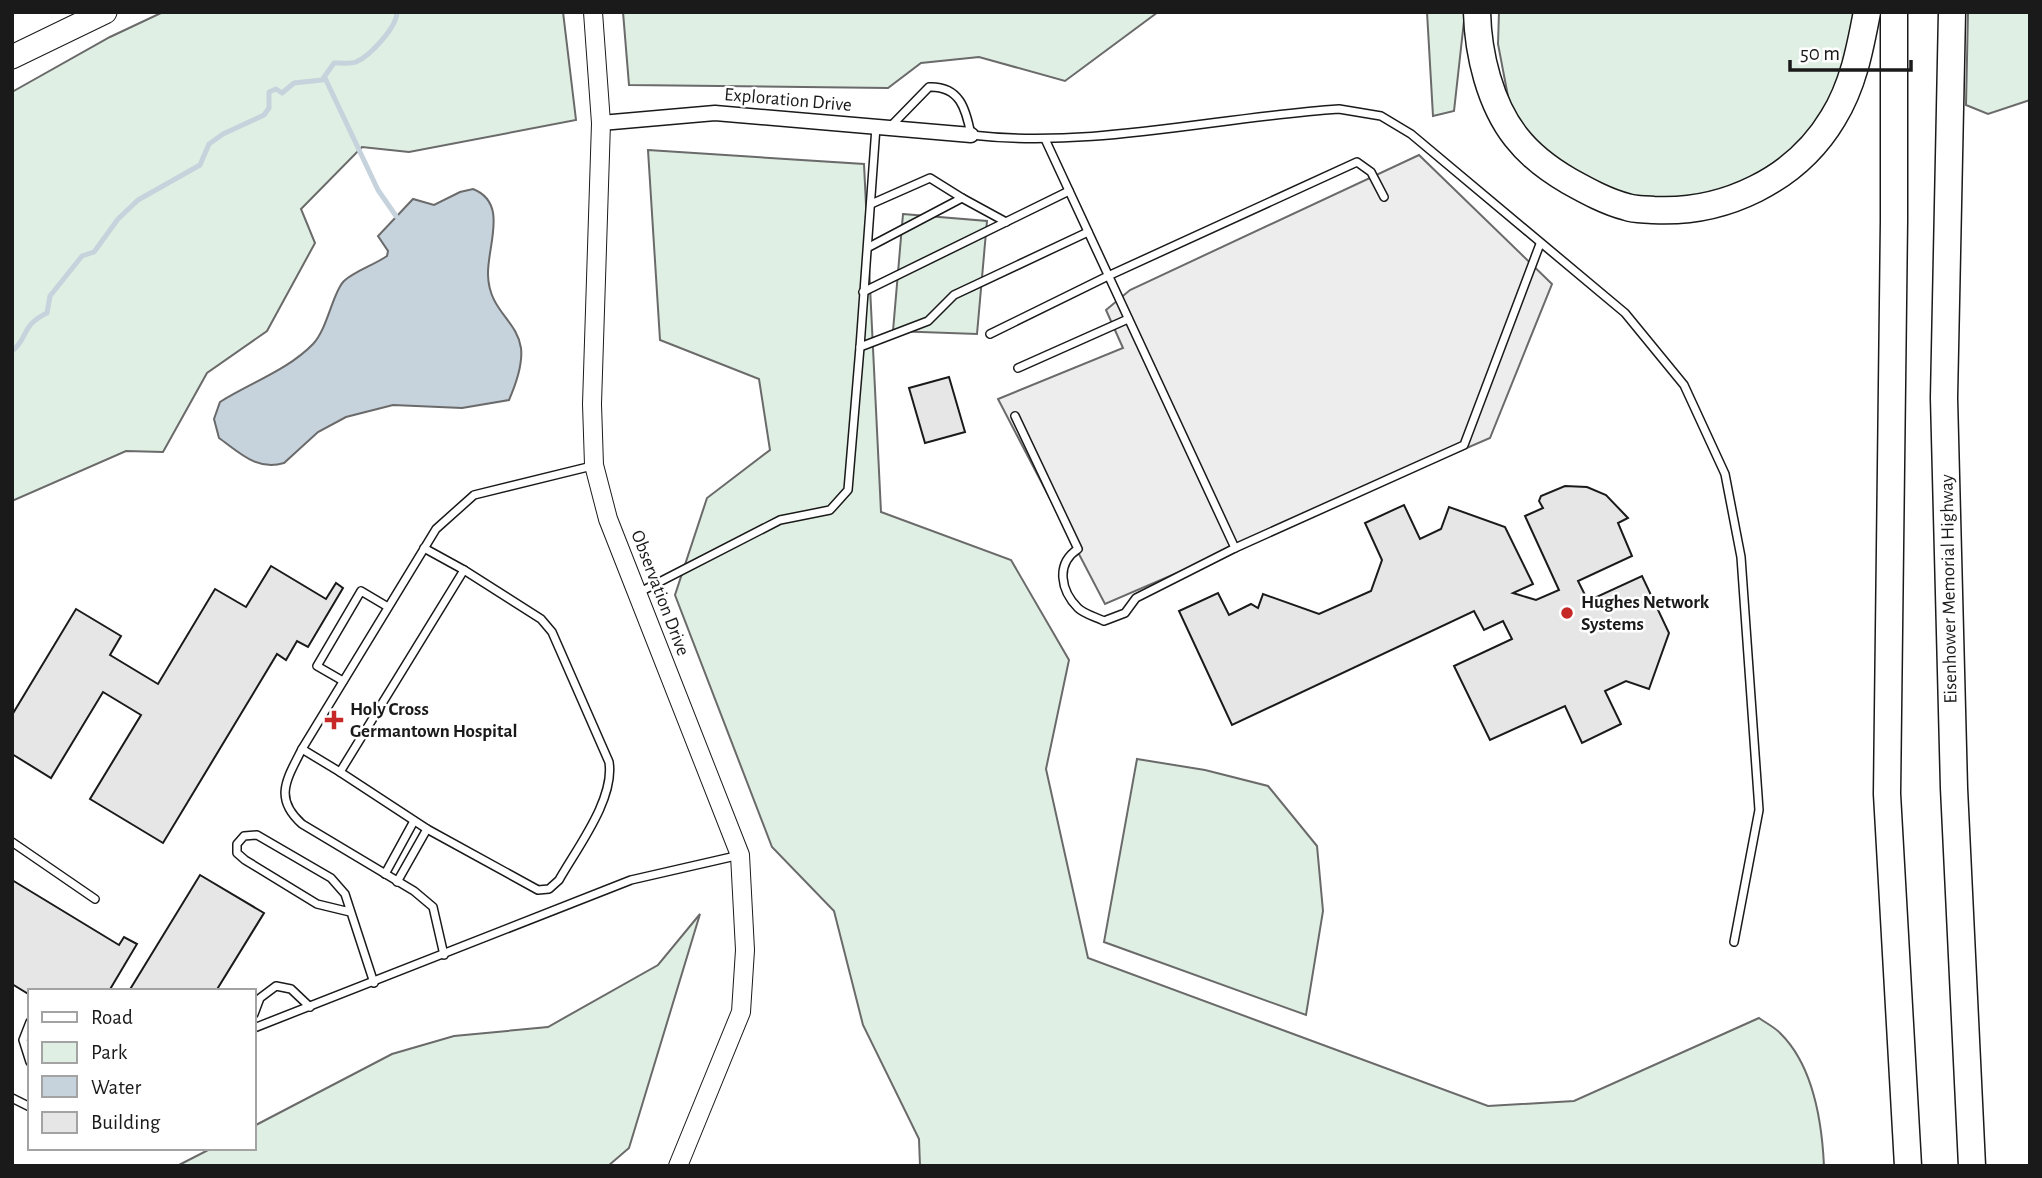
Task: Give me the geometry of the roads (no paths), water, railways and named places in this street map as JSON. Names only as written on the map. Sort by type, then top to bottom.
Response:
[{"type":"highway","points":[[1477,12],[1490,91],[1516,137],[1548,169],[1588,192],[1629,208],[1684,211],[1739,197],[1759,187],[1779,176],[1814,144],[1833,118],[1850,87],[1867,12]]},
{"type":"highway","points":[[1894,12],[1887,794],[1908,1166]]},
{"type":"highway","name":"Eisenhower Memorial Highway","points":[[1952,12],[1944,398],[1954,788],[1972,1166]]},
{"type":"main road","points":[[12,57],[105,12]]},
{"type":"street","name":"Observation Drive","points":[[593,12],[601,123],[592,404],[594,465],[608,519],[740,855],[745,950],[741,1012],[678,1166]]},
{"type":"street","name":"Exploration Drive","points":[[601,123],[715,113],[971,135]]},
{"type":"lane","points":[[638,593],[780,520],[830,510],[848,490],[871,204],[883,127],[929,87],[942,87],[958,95],[966,111],[971,135],[1045,139],[1319,110],[1363,112],[1381,116],[1411,134],[1625,313],[1656,347],[1684,385],[1725,474],[1741,557],[1759,810],[1734,942]]},
{"type":"lane","points":[[1045,139],[1235,548]]},
{"type":"lane","points":[[990,334],[1108,275],[1357,162],[1371,172],[1384,197]]},
{"type":"lane","points":[[871,204],[930,178],[1006,222]]},
{"type":"lane","points":[[863,292],[1069,191]]},
{"type":"lane","points":[[869,247],[962,198]]},
{"type":"lane","points":[[860,347],[928,321],[954,295],[1087,232]]},
{"type":"lane","points":[[1015,416],[1077,549],[1066,561],[1062,582],[1079,609],[1104,621],[1125,613],[1136,598],[1235,548],[1464,445],[1541,244]]},
{"type":"lane","points":[[1018,368],[1128,318]]},
{"type":"lane","points":[[444,955],[433,907],[385,874],[302,824],[289,812],[284,796],[288,778],[302,748],[436,529],[474,495],[594,465]]},
{"type":"lane","points":[[302,748],[427,829],[538,890],[549,890],[559,880],[606,795],[611,776],[609,762],[552,632],[541,619],[424,548]]},
{"type":"lane","points":[[340,772],[464,570]]},
{"type":"lane","points":[[343,681],[317,666],[361,591],[388,607]]},
{"type":"lane","points":[[385,874],[414,821]]},
{"type":"lane","points":[[397,882],[427,829]]},
{"type":"lane","points":[[350,912],[317,904],[296,892],[245,860],[237,853],[237,844],[244,836],[257,835],[331,878],[345,894],[374,983]]},
{"type":"lane","points":[[12,842],[95,900]]},
{"type":"lane","points":[[256,1027],[631,880],[740,855]]},
{"type":"lane","points":[[256,1009],[260,998],[276,986],[291,989],[310,1007]]},
{"type":"lane","points":[[28,1027],[23,1040],[28,1056]]},
{"type":"lane","points":[[12,1098],[28,1106]]},
{"type":"water","points":[[473,189],[484,196],[493,215],[488,275],[493,298],[514,330],[521,348],[520,368],[509,400],[462,408],[393,405],[346,417],[318,432],[284,463],[274,465],[257,463],[219,438],[214,419],[220,402],[280,369],[313,344],[323,329],[344,281],[387,256],[388,251],[378,236],[413,199],[434,205],[460,192]]},
{"type":"waterway","points":[[12,351],[29,327],[47,313],[50,296],[82,256],[94,252],[118,219],[138,200],[200,165],[209,144],[223,134],[264,115],[269,108],[269,92],[276,89],[282,93],[294,83],[322,80],[334,63],[354,63],[362,59],[388,33],[397,12]]},
{"type":"waterway","points":[[325,78],[378,190],[396,216]]},
{"type":"place","name":"Hughes Network Systems","points":[[1567,613]]},
{"type":"place","name":"Holy Cross Germantown Hospital","points":[[334,720]]}]
